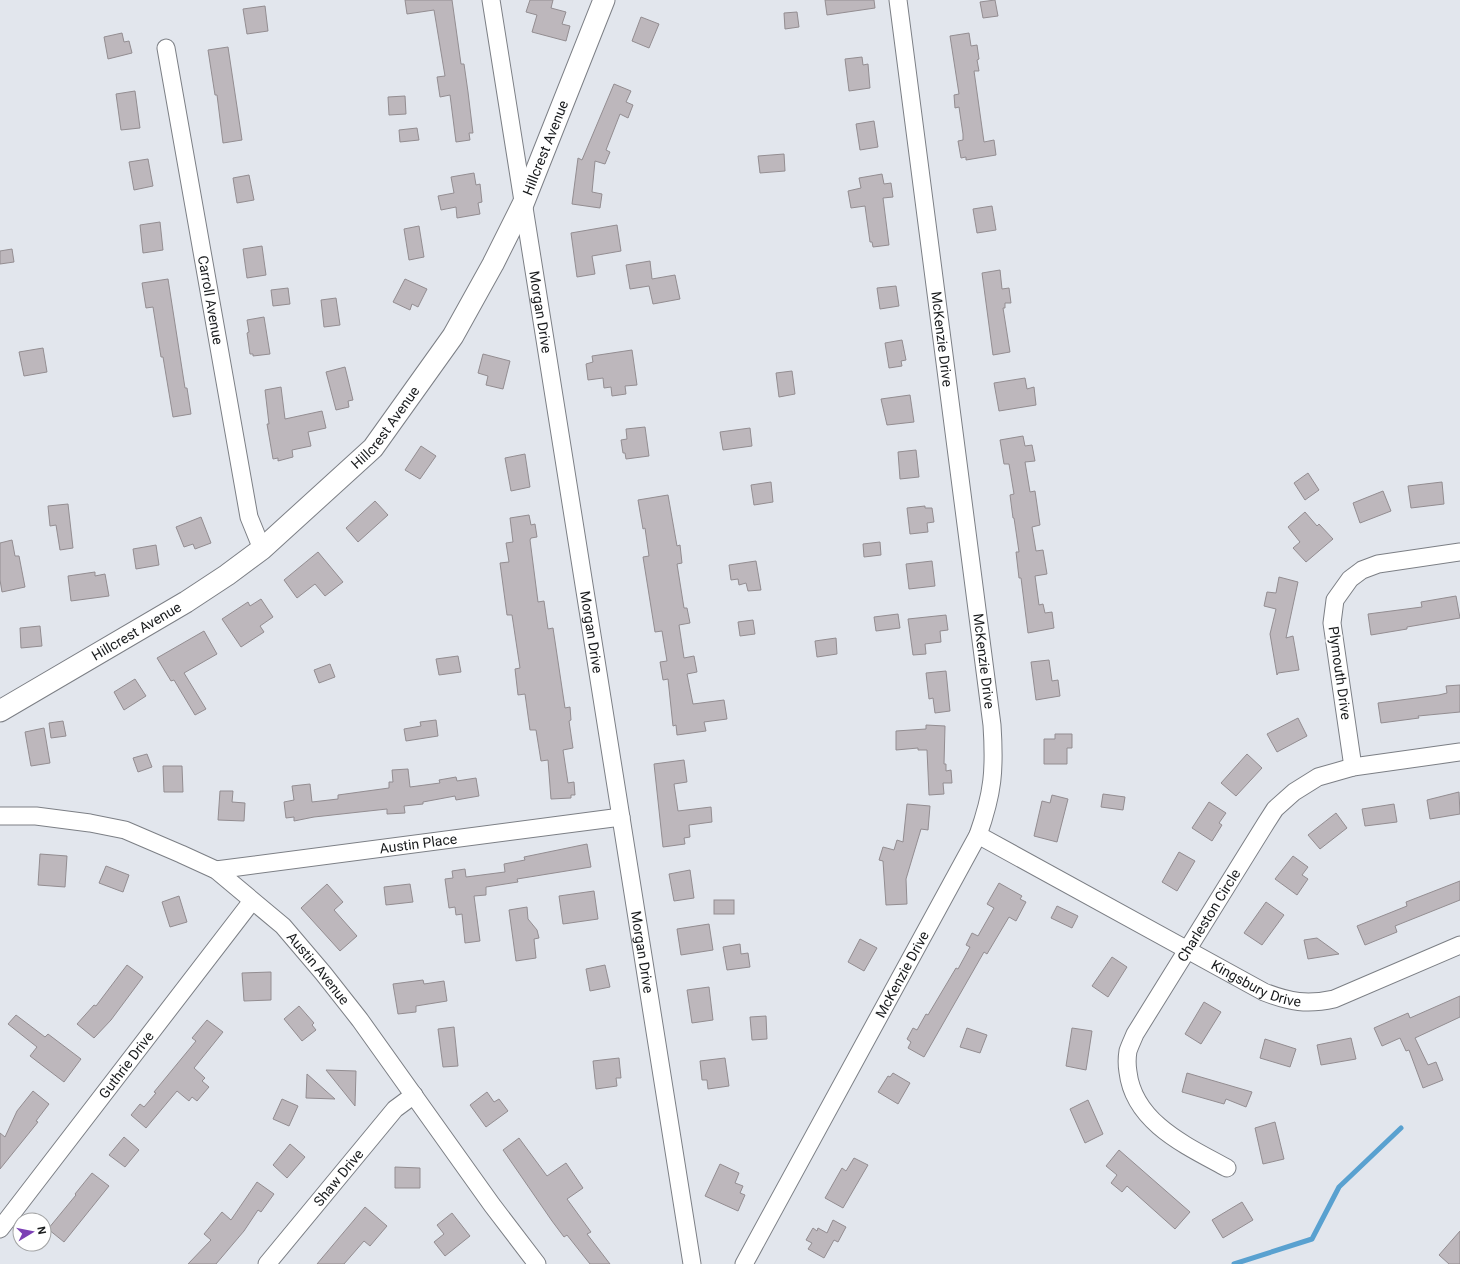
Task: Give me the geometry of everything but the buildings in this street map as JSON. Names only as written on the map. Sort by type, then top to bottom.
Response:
[{"type":"street","name":"Morgan Drive","points":[[492,0],[523,204],[692,1264]]},
{"type":"street","name":"Hillcrest Avenue","points":[[0,711],[186,602],[228,575],[262,549],[373,448],[453,336],[493,264],[523,204],[604,0]]},
{"type":"street","name":"McKenzie Drive","points":[[744,1264],[978,835],[992,790],[994,759],[992,725],[898,0]]},
{"type":"street","name":"Carroll Avenue","points":[[166,48],[249,518],[262,549]]},
{"type":"street","name":"Plymouth Drive","points":[[1353,767],[1332,623],[1335,600],[1350,579],[1362,570],[1378,564],[1460,552]]},
{"type":"street","name":"Charleston Circle","points":[[1227,1168],[1155,1124],[1146,1114],[1136,1099],[1130,1084],[1128,1052],[1135,1034],[1275,809],[1294,792],[1318,777],[1353,767],[1460,752]]},
{"type":"street","name":"Austin Avenue","points":[[0,816],[36,816],[90,823],[125,830],[216,870],[282,926],[323,973],[360,1020],[537,1264]]},
{"type":"street","name":"Austin Place","points":[[216,870],[621,817]]},
{"type":"street","name":"Kingsbury Drive","points":[[978,835],[1264,992],[1283,999],[1317,1003],[1334,999],[1460,945]]},
{"type":"street","name":"Guthrie Drive","points":[[0,1229],[252,901]]},
{"type":"street","name":"Shaw Drive","points":[[267,1264],[395,1108],[414,1095]]},
{"type":"waterway","points":[[1234,1264],[1312,1239],[1339,1187],[1401,1128]]}]
